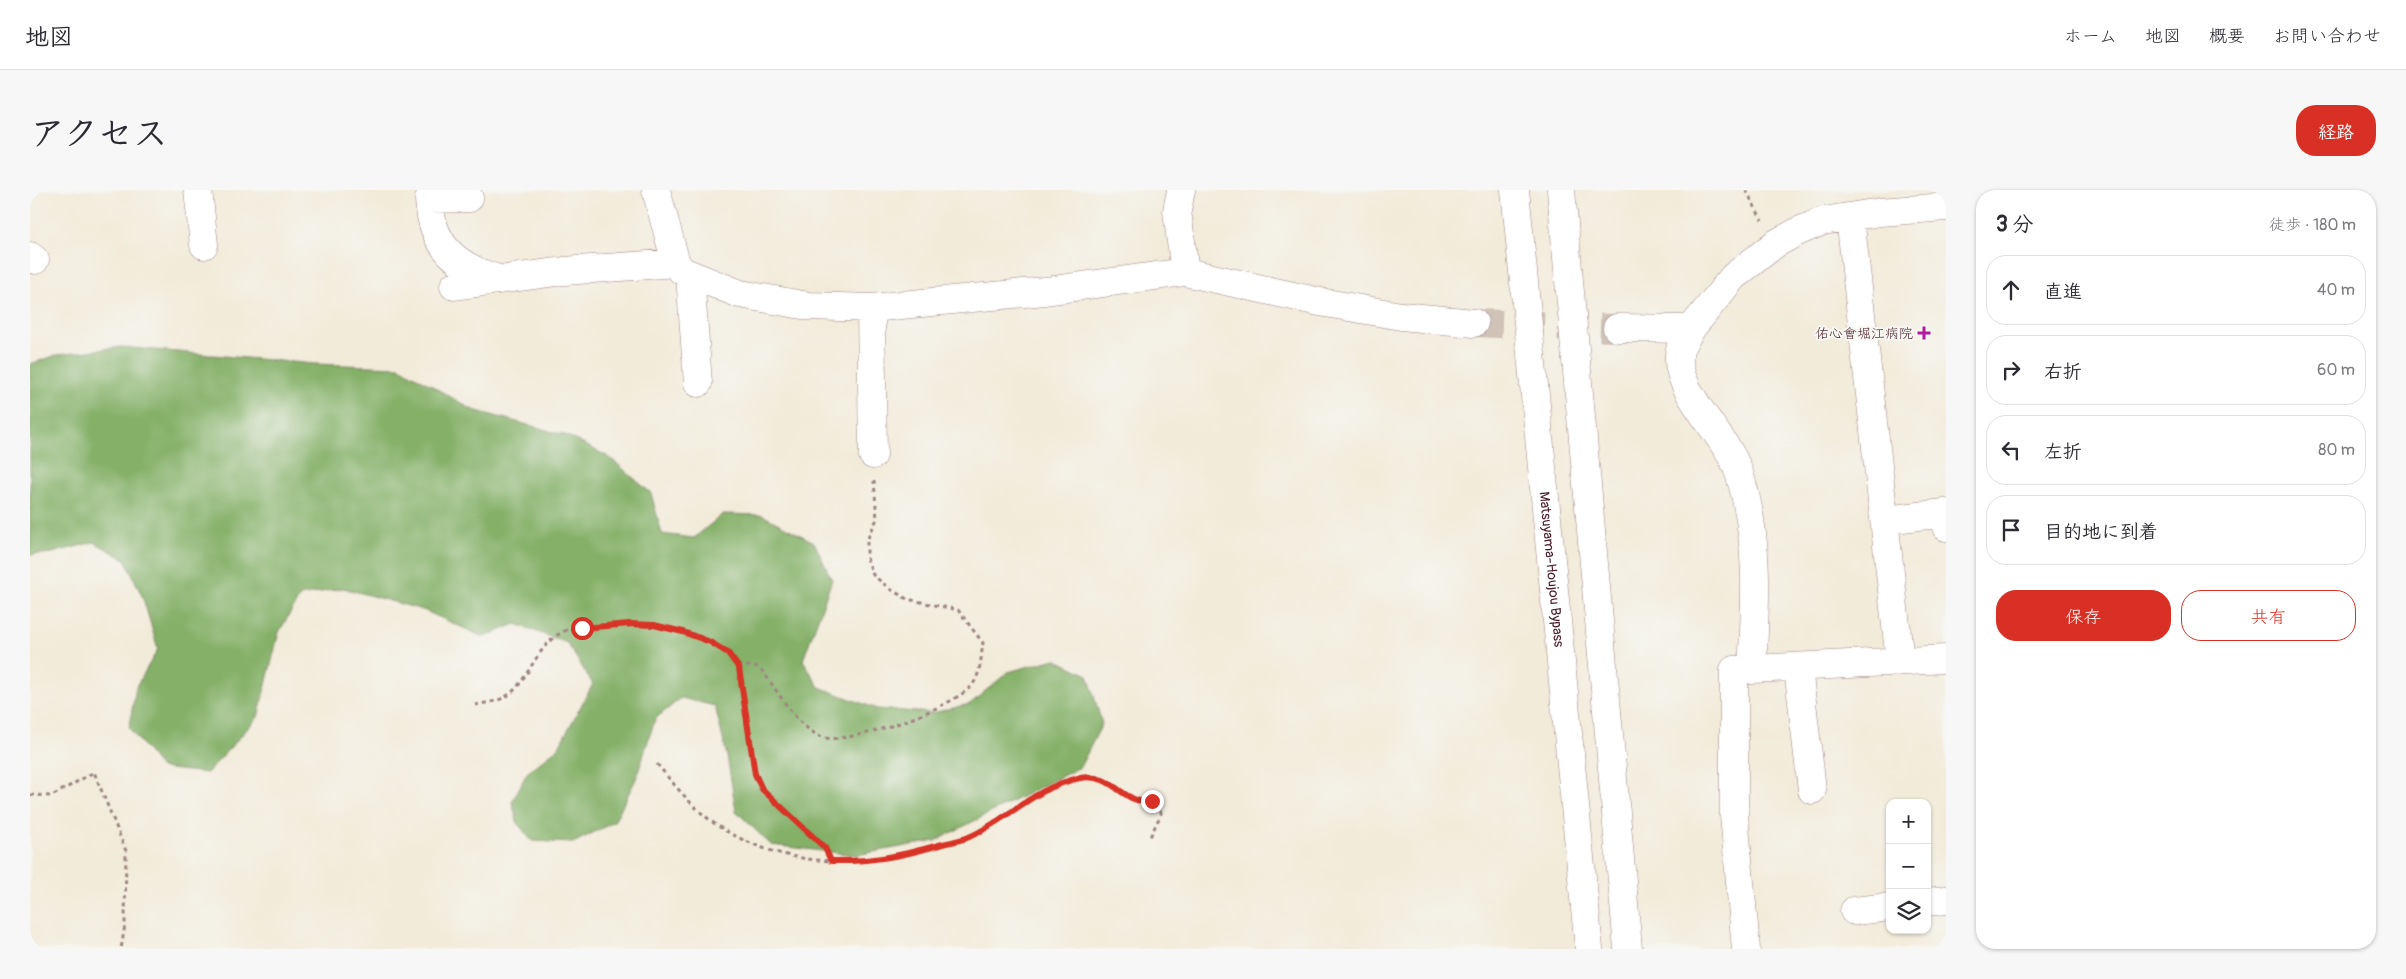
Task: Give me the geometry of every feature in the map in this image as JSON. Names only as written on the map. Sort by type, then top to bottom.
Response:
[{"type":"main road","points":[[198,190],[204,245]]},
{"type":"main road","points":[[656,190],[683,269],[698,382]]},
{"type":"main road","points":[[1181,190],[1177,211],[1185,272]]},
{"type":"main road","name":"Matsuyama-Houjou Bypass","points":[[1515,190],[1589,949]]},
{"type":"main road","points":[[1561,190],[1628,949]]},
{"type":"main road","points":[[469,198],[429,194],[434,230],[444,246],[457,259],[476,272],[502,279]]},
{"type":"main road","points":[[1752,670],[1756,563],[1750,512],[1738,468],[1716,429],[1689,395],[1680,367],[1680,349],[1691,329],[1733,277],[1775,244],[1823,221],[1946,207]]},
{"type":"main road","points":[[1850,217],[1900,661]]},
{"type":"main road","points":[[454,286],[564,271],[683,269],[740,294],[808,306],[871,308],[1044,291],[1185,272],[1329,304],[1401,316],[1474,322]]},
{"type":"main road","points":[[871,308],[873,455]]},
{"type":"main road","points":[[1617,328],[1691,329]]},
{"type":"main road","points":[[1885,520],[1944,513],[1946,527]]},
{"type":"main road","points":[[1746,949],[1734,815],[1734,670],[1946,659]]},
{"type":"main road","points":[[1798,667],[1812,790]]},
{"type":"main road","points":[[1931,902],[1946,900]]},
{"type":"main road","points":[[1854,911],[1886,907]]},
{"type":"path","points":[[739,668],[747,666],[759,667],[790,710],[819,736],[833,740],[854,738],[936,709],[959,698],[974,683],[981,663],[983,643],[958,610],[907,598],[872,576],[867,558],[867,540],[876,518],[873,455]]},
{"type":"path","points":[[475,705],[505,697],[522,682],[544,645],[561,632],[582,628],[630,624],[654,625],[683,632],[710,642],[728,653],[739,668],[755,774],[758,782],[762,789],[825,848],[831,861]]},
{"type":"path","points":[[657,764],[687,798],[727,832],[801,859],[864,862],[898,857],[969,837],[1052,786],[1094,777],[1109,782],[1132,799],[1142,803],[1152,801],[1160,804],[1161,814],[1150,837]]},
{"type":"path","points":[[30,795],[52,796],[94,772],[126,851],[125,925],[121,949]]},
{"type":"green space","points":[[121,347],[315,364],[400,367],[473,410],[565,435],[609,457],[651,493],[662,534],[694,538],[723,514],[762,515],[814,542],[832,580],[803,660],[819,687],[877,709],[932,713],[970,704],[1008,672],[1055,659],[1088,675],[1102,724],[1080,767],[935,841],[856,855],[771,845],[736,811],[727,756],[715,706],[681,698],[655,719],[636,779],[614,822],[573,843],[532,841],[518,824],[512,802],[527,773],[558,748],[593,684],[567,643],[516,624],[484,637],[423,610],[343,588],[300,596],[279,632],[258,717],[207,773],[161,768],[129,728],[136,687],[158,649],[143,598],[125,559],[94,542],[52,553],[30,555],[30,364],[57,355]]},
{"type":"tunnel","points":[[1474,323],[1617,328]]},
{"type":"place","name":"佑心會堀江病院","points":[[1924,333]]},
{"type":"route","points":[[582,628],[630,624],[654,625],[683,632],[710,642],[728,653],[739,668],[755,774],[762,789],[825,848],[831,861],[864,862],[898,857],[969,837],[1052,786],[1079,778],[1094,777],[1109,782],[1132,799],[1142,803],[1152,801]]}]
